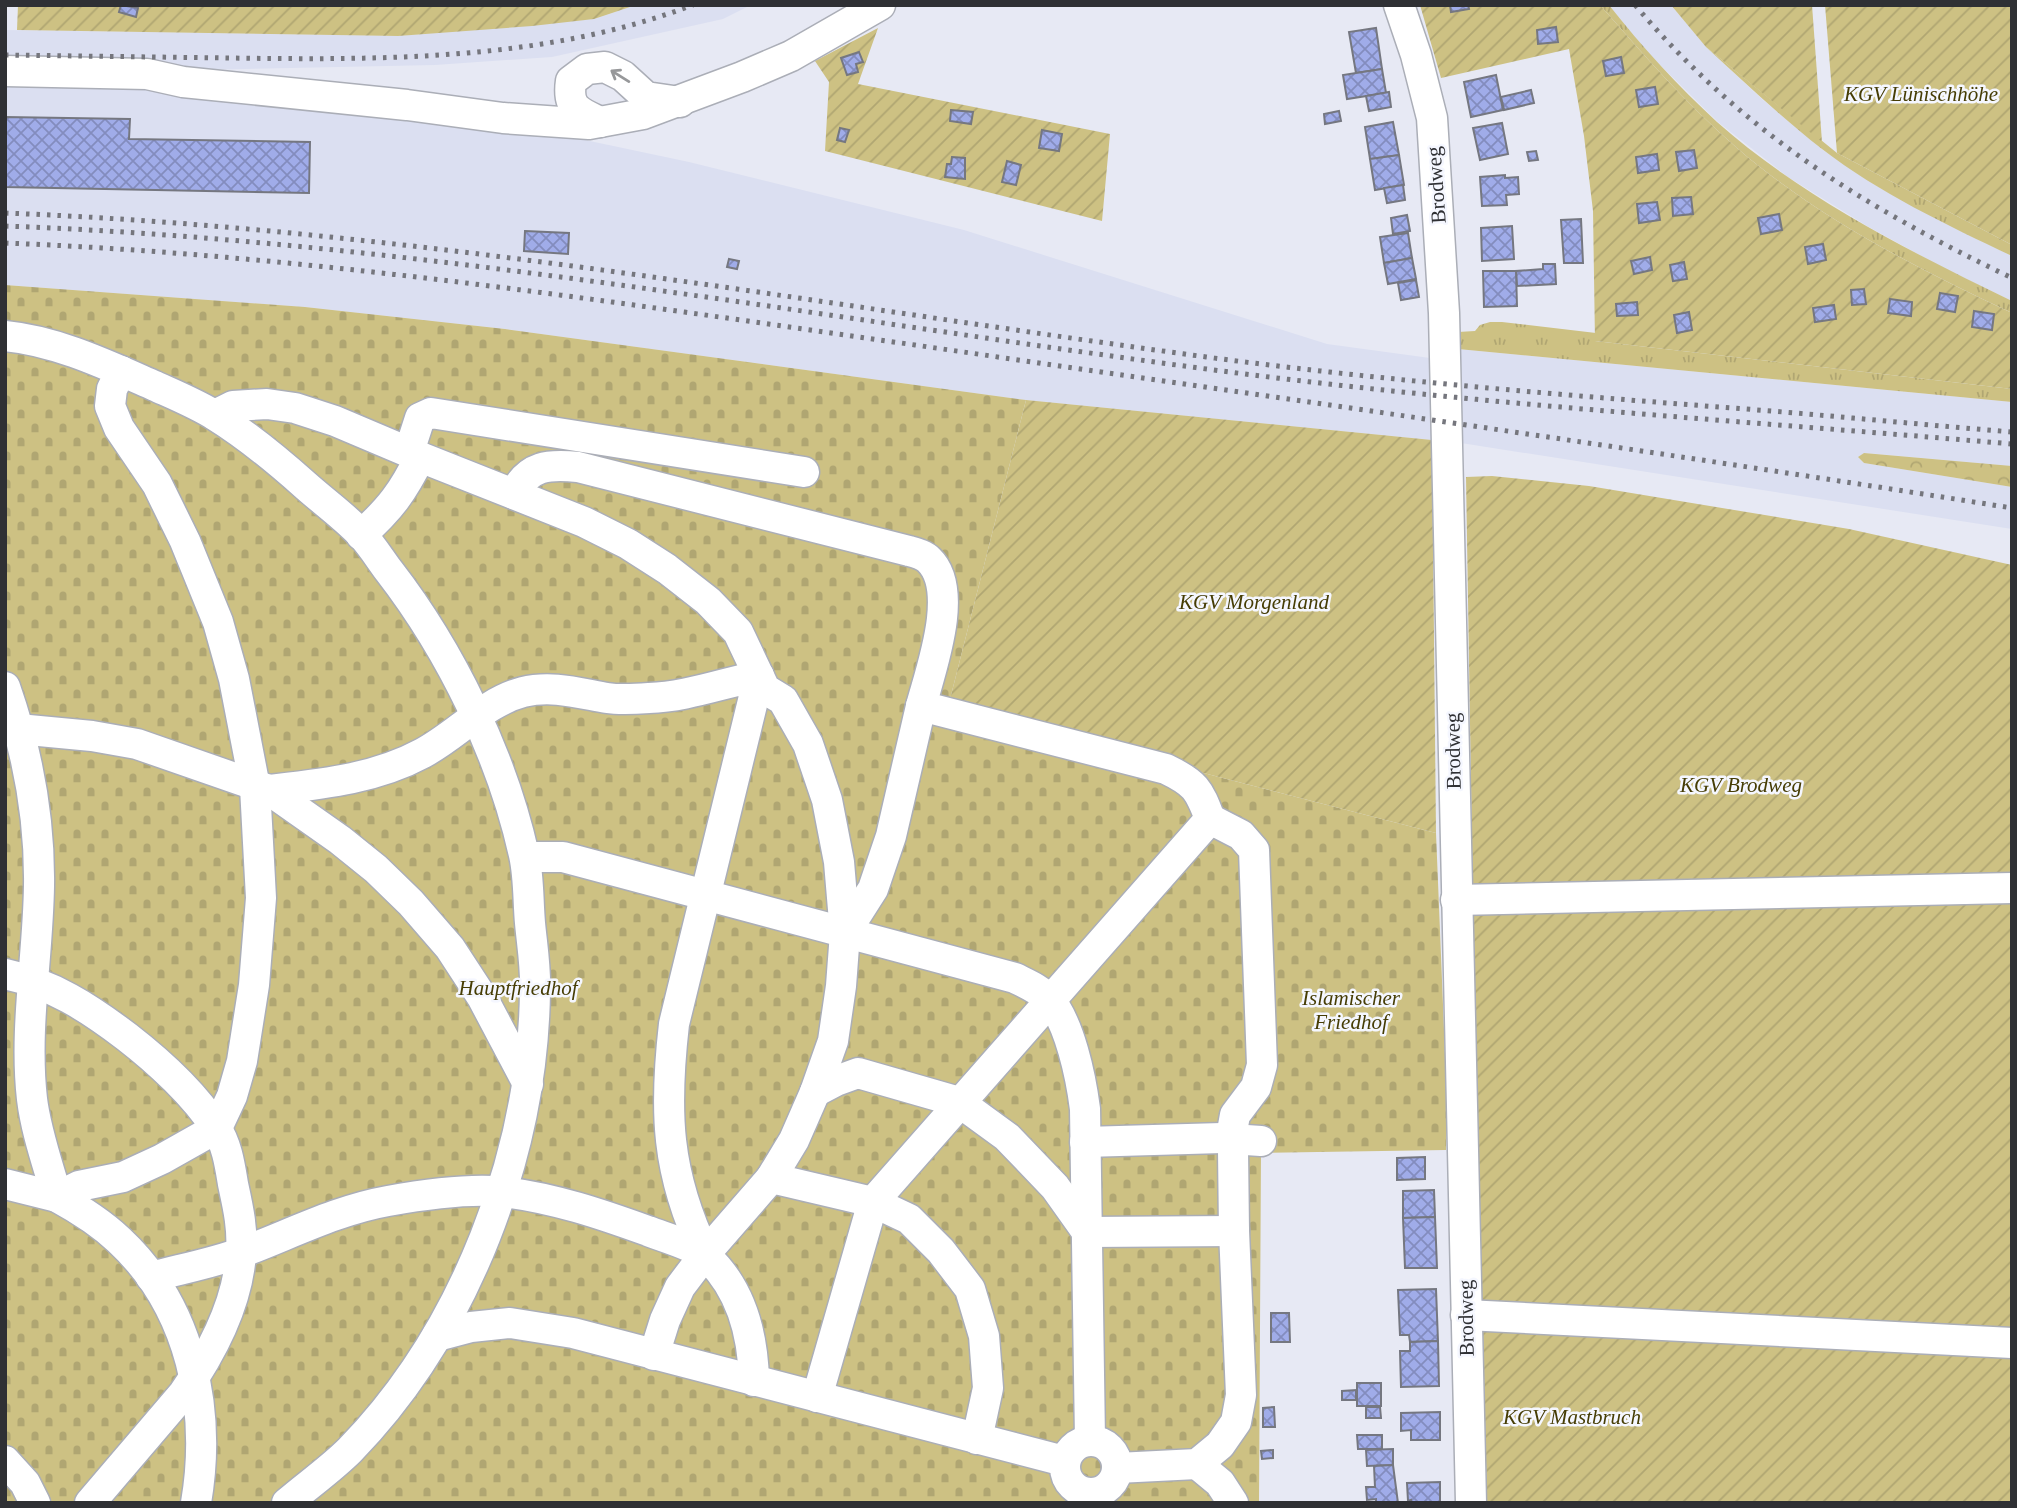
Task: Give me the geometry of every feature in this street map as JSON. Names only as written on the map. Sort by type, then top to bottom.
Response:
[{"type":"street","points":[[5,71],[147,74],[183,82],[407,105],[503,118],[589,124],[643,114],[680,102],[792,56],[880,5]]},
{"type":"street","name":"Brodweg","points":[[1399,5],[1416,55],[1432,118],[1444,313],[1471,1503]]},
{"type":"street","points":[[600,122],[576,110],[569,96],[571,80],[587,69],[605,67],[623,76],[646,97],[680,102]]},
{"type":"street","points":[[5,336],[28,338],[121,371],[215,415],[276,459],[361,535],[404,590],[442,649],[477,716],[505,792],[525,858],[536,988],[528,1084],[502,1192],[472,1271],[437,1336],[408,1379],[350,1451],[287,1503]]},
{"type":"street","points":[[57,1196],[79,1186],[123,1177],[162,1160],[217,1129],[232,1096],[242,1061],[254,985],[261,898],[262,788],[234,680],[218,622],[185,541],[162,496],[119,428],[110,406],[112,389],[121,371]]},
{"type":"street","points":[[215,415],[233,406],[267,404],[295,408],[335,421],[584,522],[628,544],[667,569],[708,601],[738,632],[765,689],[783,700],[808,744],[823,788],[839,862],[845,933],[833,1041],[794,1140],[771,1178],[680,1287],[665,1320],[654,1355]]},
{"type":"street","points":[[361,535],[404,490],[414,455],[420,418],[431,413],[804,472]]},
{"type":"street","points":[[514,494],[520,482],[535,471],[553,464],[578,467],[928,558],[940,575],[944,598],[943,618],[891,836],[873,889],[845,933]]},
{"type":"street","points":[[262,788],[353,779],[393,767],[425,752],[494,704],[516,694],[542,689],[570,690],[609,698],[652,698],[759,676]]},
{"type":"street","points":[[754,1381],[754,1353],[746,1315],[727,1282],[705,1254],[689,1223],[668,1134],[668,1079],[674,1024],[759,676]]},
{"type":"street","points":[[5,687],[12,730],[33,801],[38,844],[39,884],[20,977],[30,1044],[32,1099],[57,1196]]},
{"type":"street","points":[[921,706],[1166,769],[1189,780],[1202,798],[1210,819],[1241,835],[1254,850],[1262,1065],[1256,1087],[1235,1115],[1239,1139],[1234,1231],[1241,1395],[1236,1422],[1220,1445],[1197,1464],[1117,1468]]},
{"type":"street","points":[[12,730],[92,736],[137,744],[194,763],[262,788],[340,840],[376,869],[442,939],[482,997],[528,1084]]},
{"type":"street","points":[[817,1397],[873,1202],[1210,819]]},
{"type":"street","points":[[525,858],[563,857],[1015,978],[1034,987],[1050,1000],[1068,1035],[1081,1075],[1085,1142],[1090,1440]]},
{"type":"street","points":[[1456,900],[2012,888]]},
{"type":"street","points":[[20,977],[57,991],[154,1058],[217,1129],[224,1144],[240,1220],[241,1253],[237,1281],[224,1320],[195,1377],[90,1503]]},
{"type":"street","points":[[833,1041],[858,1073],[959,1102],[1007,1136],[1055,1187],[1087,1232],[1234,1231]]},
{"type":"street","points":[[815,1092],[858,1073]]},
{"type":"street","points":[[1085,1142],[1239,1139]]},
{"type":"street","points":[[771,1178],[873,1202],[909,1219],[941,1251],[970,1289],[984,1336],[988,1388],[977,1439]]},
{"type":"street","points":[[5,1184],[57,1196],[85,1213],[119,1240],[151,1277],[167,1302],[183,1337],[195,1377],[201,1412],[202,1442],[196,1503]]},
{"type":"street","points":[[151,1277],[241,1253],[327,1217],[386,1201],[440,1194],[502,1192],[573,1205],[705,1254]]},
{"type":"street","points":[[1466,1315],[2012,1343]]},
{"type":"street","points":[[437,1336],[471,1327],[510,1323],[573,1334],[1064,1461]]},
{"type":"street","points":[[1090,1440],[1103,1443],[1114,1454],[1117,1468],[1114,1480],[1092,1498],[1076,1489],[1065,1475],[1064,1461],[1069,1450],[1090,1440]]},
{"type":"street","points":[[5,1461],[24,1483],[35,1503]]},
{"type":"street","points":[[1197,1464],[1220,1483],[1233,1503]]},
{"type":"shaded area","points":[[636,5],[751,5],[723,19],[552,57],[435,65],[200,70],[533,129],[689,162],[964,230],[1327,344],[1430,358],[1432,440],[1026,400],[505,329],[305,307],[5,285],[5,30],[398,36],[594,19]]},
{"type":"shaded area","points":[[1609,5],[1671,5],[1706,47],[1823,150],[1880,188],[2012,256],[2012,301],[1945,269],[1867,226],[1788,177],[1718,122],[1647,52]]},
{"type":"shaded area","points":[[1458,349],[2012,402],[2012,466],[1865,453],[1858,457],[1864,463],[2012,487],[2012,529],[1461,443]]},
{"type":"green space","points":[[18,5],[636,5],[594,19],[398,36],[17,30]]},
{"type":"green space","points":[[1420,5],[1600,5],[1701,115],[1768,173],[1869,240],[2012,313],[2012,389],[1595,341],[1593,211],[1569,49],[1441,78]]},
{"type":"green space","points":[[1600,5],[1609,5],[1674,80],[1717,122],[1750,149],[1821,199],[1858,221],[2012,301],[2012,313],[1869,240],[1768,173],[1701,115]]},
{"type":"green space","points":[[1671,5],[1812,5],[1822,142],[1706,47]]},
{"type":"green space","name":"KGV Lünischhöhe","points":[[1825,5],[2012,5],[2012,245],[1837,153]]},
{"type":"green space","points":[[878,28],[858,84],[1110,134],[1102,221],[825,151],[829,82],[815,61]]},
{"type":"green space","points":[[1706,47],[1837,153],[2012,245],[2012,256],[1914,207],[1844,165],[1762,99]]},
{"type":"green space","name":"Hauptfriedhof","points":[[5,285],[305,307],[505,329],[1026,400],[948,707],[1436,833],[1447,1103],[1446,1150],[1261,1153],[1259,1503],[5,1503]]},
{"type":"green space","points":[[1490,322],[1596,333],[1595,341],[2012,389],[2012,402],[1458,349],[1458,332],[1475,331],[1480,325]]},
{"type":"green space","name":"KGV Morgenland","points":[[1026,400],[1432,440],[1436,833],[948,707]]},
{"type":"green space","points":[[1864,453],[2012,466],[2012,487],[1864,463],[1858,457]]},
{"type":"green space","name":"KGV Brodweg","points":[[1492,476],[1589,486],[1849,529],[2012,565],[2012,1503],[1487,1503],[1466,477]]},
{"type":"building","points":[[121,5],[138,8],[136,17],[119,12]]},
{"type":"building","points":[[1450,5],[1468,5],[1469,9],[1451,12]]},
{"type":"building","points":[[1556,27],[1558,42],[1538,44],[1537,30]]},
{"type":"building","points":[[1376,28],[1382,69],[1356,73],[1349,32]]},
{"type":"building","points":[[859,52],[863,62],[856,64],[858,72],[847,75],[841,58]]},
{"type":"building","points":[[1621,57],[1624,73],[1606,76],[1603,61]]},
{"type":"building","points":[[1382,69],[1386,93],[1347,99],[1343,75]]},
{"type":"building","points":[[1496,75],[1503,110],[1471,117],[1464,82]]},
{"type":"building","points":[[1655,87],[1658,104],[1639,107],[1636,90]]},
{"type":"building","points":[[1531,90],[1534,103],[1504,110],[1501,97]]},
{"type":"building","points":[[1389,92],[1391,107],[1369,111],[1366,96]]},
{"type":"building","points":[[951,110],[973,112],[971,124],[950,121]]},
{"type":"building","points":[[1339,111],[1341,121],[1325,124],[1324,114]]},
{"type":"building","points":[[5,117],[130,119],[129,139],[310,142],[309,193],[5,187]]},
{"type":"building","points":[[1393,122],[1399,155],[1370,159],[1365,127]]},
{"type":"building","points":[[1502,123],[1508,154],[1480,160],[1473,128]]},
{"type":"building","points":[[840,128],[849,130],[845,142],[837,140]]},
{"type":"building","points":[[1042,130],[1062,134],[1059,151],[1039,148]]},
{"type":"building","points":[[1694,150],[1697,168],[1679,171],[1676,152]]},
{"type":"building","points":[[1536,151],[1538,160],[1529,161],[1527,152]]},
{"type":"building","points":[[1657,154],[1659,170],[1638,173],[1636,157]]},
{"type":"building","points":[[1399,155],[1404,185],[1375,190],[1370,159]]},
{"type":"building","points":[[952,157],[965,158],[965,179],[945,177],[947,164],[951,164]]},
{"type":"building","points":[[1007,161],[1021,165],[1016,185],[1002,182]]},
{"type":"building","points":[[1505,175],[1505,178],[1518,177],[1519,194],[1506,195],[1507,205],[1482,206],[1480,177]]},
{"type":"building","points":[[1403,185],[1405,200],[1387,203],[1384,188]]},
{"type":"building","points":[[1691,197],[1693,214],[1673,216],[1672,198]]},
{"type":"building","points":[[1657,202],[1660,220],[1639,223],[1637,204]]},
{"type":"building","points":[[1779,214],[1782,230],[1761,234],[1758,218]]},
{"type":"building","points":[[1407,215],[1410,231],[1393,234],[1391,218]]},
{"type":"building","points":[[1581,219],[1583,263],[1564,263],[1561,220]]},
{"type":"building","points":[[1512,226],[1514,259],[1482,261],[1481,228]]},
{"type":"building","points":[[525,231],[569,233],[568,254],[524,251]]},
{"type":"building","points":[[1408,233],[1412,258],[1384,263],[1380,237]]},
{"type":"building","points":[[1823,244],[1826,260],[1808,264],[1805,247]]},
{"type":"building","points":[[1650,257],[1652,270],[1634,274],[1631,261]]},
{"type":"building","points":[[1412,258],[1416,279],[1388,284],[1384,263]]},
{"type":"building","points":[[729,259],[739,261],[737,269],[727,267]]},
{"type":"building","points":[[1684,262],[1687,279],[1673,281],[1670,265]]},
{"type":"building","points":[[1543,264],[1555,264],[1556,284],[1517,286],[1516,271],[1543,269]]},
{"type":"building","points":[[1483,271],[1516,271],[1517,306],[1484,307]]},
{"type":"building","points":[[1416,280],[1419,297],[1401,300],[1398,283]]},
{"type":"building","points":[[1864,289],[1866,304],[1852,305],[1851,290]]},
{"type":"building","points":[[1940,293],[1958,296],[1955,312],[1937,309]]},
{"type":"building","points":[[1890,299],[1912,302],[1911,316],[1888,313]]},
{"type":"building","points":[[1637,302],[1638,315],[1617,316],[1616,304]]},
{"type":"building","points":[[1834,305],[1836,319],[1815,322],[1813,308]]},
{"type":"building","points":[[1974,311],[1994,314],[1992,330],[1972,327]]},
{"type":"building","points":[[1689,312],[1692,330],[1677,333],[1674,315]]},
{"type":"building","points":[[1425,1157],[1425,1179],[1397,1180],[1397,1158]]},
{"type":"building","points":[[1434,1190],[1435,1217],[1403,1218],[1403,1191]]},
{"type":"building","points":[[1435,1217],[1437,1268],[1405,1268],[1403,1218]]},
{"type":"building","points":[[1436,1289],[1438,1341],[1410,1342],[1409,1335],[1400,1335],[1398,1290]]},
{"type":"building","points":[[1271,1313],[1289,1313],[1290,1342],[1271,1342]]},
{"type":"building","points":[[1438,1341],[1439,1386],[1401,1387],[1400,1351],[1410,1351],[1410,1342]]},
{"type":"building","points":[[1357,1383],[1381,1383],[1381,1406],[1357,1406]]},
{"type":"building","points":[[1356,1390],[1356,1400],[1342,1400],[1342,1391]]},
{"type":"building","points":[[1274,1407],[1275,1427],[1263,1427],[1263,1408]]},
{"type":"building","points":[[1366,1407],[1380,1407],[1381,1418],[1366,1418]]},
{"type":"building","points":[[1440,1412],[1440,1440],[1411,1440],[1411,1430],[1401,1431],[1401,1413]]},
{"type":"building","points":[[1357,1435],[1382,1435],[1382,1449],[1358,1449]]},
{"type":"building","points":[[1393,1449],[1393,1465],[1367,1466],[1366,1450]]},
{"type":"building","points":[[1273,1450],[1273,1458],[1262,1459],[1261,1451]]},
{"type":"building","points":[[1393,1465],[1398,1503],[1376,1503],[1376,1499],[1367,1500],[1366,1487],[1375,1487],[1374,1466]]},
{"type":"building","points":[[1440,1482],[1440,1503],[1408,1501],[1407,1483]]},
{"type":"railway","points":[[5,55],[287,59],[463,53],[580,37],[693,5]]},
{"type":"railway","points":[[1635,5],[1718,91],[1808,162],[1906,223],[2012,278]]},
{"type":"railway","points":[[5,213],[309,235],[460,252],[611,271],[1214,358],[1340,373],[1529,392],[2012,432]]},
{"type":"railway","points":[[5,226],[157,234],[460,264],[1214,370],[1413,393],[2012,444]]},
{"type":"railway","points":[[5,243],[233,258],[575,297],[1464,425],[2012,508]]},
{"type":"park label","name":"Islamischer Friedhof","points":[[1351,1010]]},
{"type":"park label","name":"KGV Mastbruch","points":[[1572,1417]]}]
